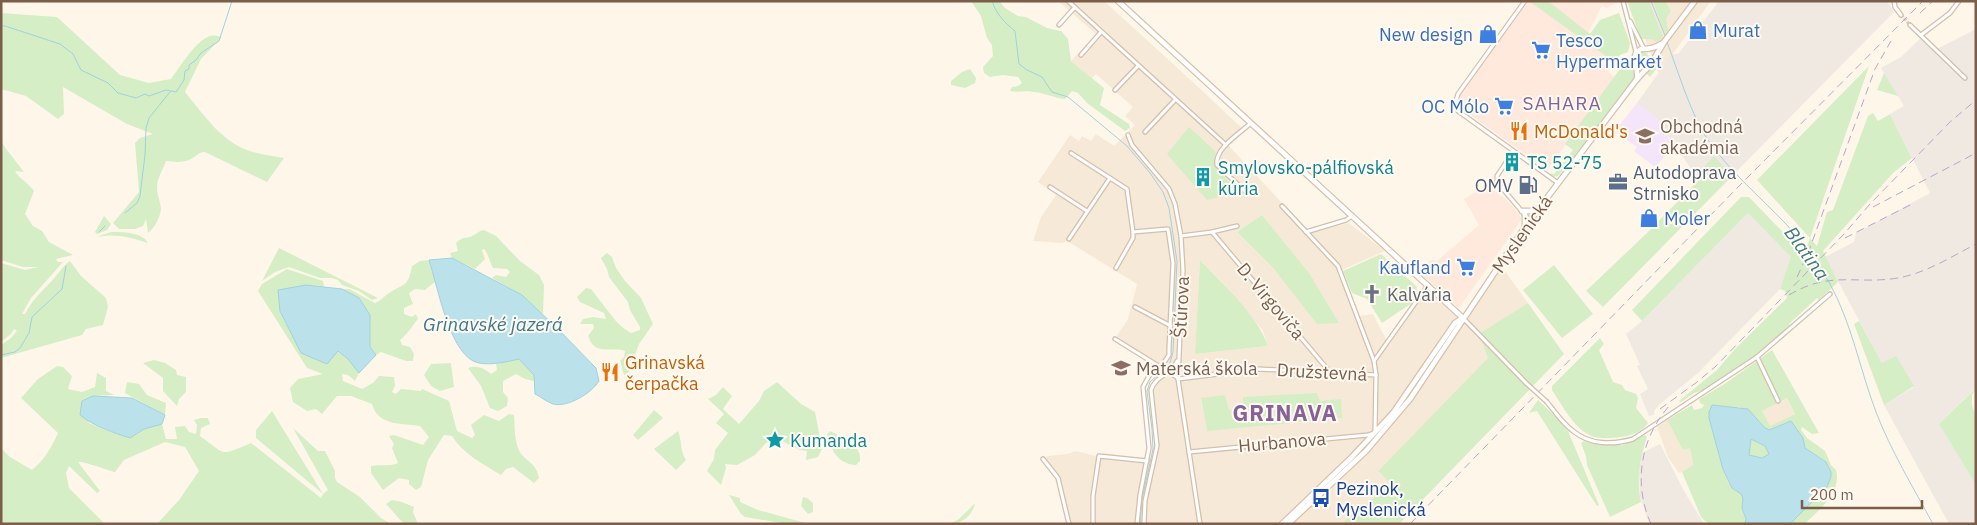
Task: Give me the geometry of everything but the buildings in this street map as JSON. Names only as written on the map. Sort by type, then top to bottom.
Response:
[{"type":"main road","points":[[1118,1],[1463,318]]},
{"type":"main road","points":[[1636,64],[1640,67],[1647,66],[1652,61],[1695,1]]},
{"type":"main road","points":[[1637,79],[1634,57],[1636,52],[1664,42]]},
{"type":"main road","points":[[1646,49],[1652,56],[1652,61]]},
{"type":"main road","name":"Myslenická","points":[[1288,524],[1366,451],[1398,414],[1460,326],[1463,318],[1525,227],[1647,66]]},
{"type":"main road","points":[[1525,227],[1524,213],[1537,211]]},
{"type":"main road","name":"Myslenická","points":[[1282,524],[1352,457],[1397,408],[1455,323],[1463,318]]},
{"type":"street","points":[[1068,1],[1226,145]]},
{"type":"street","points":[[1525,1],[1455,100],[1458,111],[1559,183]]},
{"type":"street","points":[[1623,1],[1630,20],[1646,49]]},
{"type":"street","points":[[1894,1],[1895,7],[1901,15]]},
{"type":"street","points":[[1921,35],[1950,13],[1959,1]]},
{"type":"street","points":[[1058,25],[1074,7]]},
{"type":"street","points":[[1630,20],[1636,52]]},
{"type":"street","points":[[1910,25],[1965,78]]},
{"type":"street","points":[[1081,55],[1102,32]]},
{"type":"street","points":[[1114,90],[1138,66]]},
{"type":"street","points":[[1145,132],[1175,100]]},
{"type":"street","points":[[1247,193],[1216,162],[1219,152],[1250,123]]},
{"type":"street","name":"Štúrova","points":[[1128,135],[1134,148],[1169,189],[1181,236],[1183,270],[1178,379],[1200,524]]},
{"type":"street","points":[[1513,152],[1496,179],[1499,186],[1530,221]]},
{"type":"street","points":[[1071,153],[1127,189],[1133,238],[1116,268]]},
{"type":"street","points":[[1069,239],[1110,178]]},
{"type":"street","points":[[1050,187],[1087,212]]},
{"type":"street","points":[[1282,206],[1338,266],[1374,361],[1376,374],[1375,432]]},
{"type":"street","points":[[1306,232],[1346,220],[1352,216]]},
{"type":"street","points":[[1181,236],[1212,232],[1237,226]]},
{"type":"street","points":[[1133,232],[1168,229],[1173,263],[1169,355],[1161,367]]},
{"type":"street","name":"D. Virgoviča","points":[[1212,232],[1330,372]]},
{"type":"street","points":[[1374,361],[1428,285]]},
{"type":"street","points":[[1463,318],[1573,431],[1600,442],[1625,441],[1647,430],[1758,357],[1830,294]]},
{"type":"street","points":[[1135,307],[1170,326]]},
{"type":"street","points":[[1115,340],[1178,379]]},
{"type":"street","points":[[1758,357],[1778,401]]},
{"type":"street","points":[[1144,524],[1146,502],[1157,446],[1151,390],[1155,382],[1174,368],[1179,359]]},
{"type":"street","points":[[1137,524],[1149,436],[1143,387],[1155,366]]},
{"type":"street","name":"Družstevná","points":[[1178,379],[1260,369],[1376,374]]},
{"type":"street","name":"Hurbanova","points":[[1189,452],[1368,435],[1375,432]]},
{"type":"street","points":[[1093,524],[1093,496],[1099,456],[1147,461]]},
{"type":"street","points":[[1043,459],[1058,478],[1069,524]]},
{"type":"shaded area","name":"GRINAVA","points":[[1058,1],[1104,1],[1194,83],[1245,131],[1229,146],[1310,233],[1349,223],[1385,251],[1342,270],[1359,316],[1373,314],[1389,345],[1427,290],[1465,322],[1502,267],[1528,303],[1480,334],[1489,358],[1378,471],[1391,484],[1343,522],[1343,524],[1067,524],[1057,481],[1043,460],[1048,456],[1076,451],[1096,456],[1102,453],[1154,459],[1155,438],[1149,392],[1153,381],[1165,373],[1114,340],[1128,319],[1137,284],[1067,241],[1062,243],[1033,241],[1041,217],[1056,195],[1038,182],[1070,135],[1079,141],[1082,136],[1091,141],[1096,134],[1114,146],[1135,125],[1125,116],[1133,107],[1096,74],[1092,78],[1071,61],[1096,34]],"holes":[[[1262,215],[1310,274],[1339,323],[1274,269],[1237,232]],[[1200,260],[1222,282],[1263,331],[1268,346],[1195,354]],[[1243,397],[1320,401],[1207,431],[1201,399],[1229,410],[1243,407]]]},
{"type":"shaded area","points":[[1529,1],[1619,1],[1607,8],[1602,6],[1586,37],[1617,60],[1608,72],[1615,77],[1547,170],[1457,105],[1458,97]]},
{"type":"shaded area","points":[[1629,1],[1711,1],[1659,73]]},
{"type":"shaded area","points":[[1719,1],[1887,1],[1894,12],[1732,176],[1714,157],[1696,176],[1655,117],[1637,103],[1672,54],[1678,54]]},
{"type":"shaded area","points":[[1976,29],[1976,387],[1939,424],[1976,485],[1976,524],[1949,524],[1884,405],[1914,387],[1882,363],[1825,257],[1854,242],[1856,233],[1930,193],[1890,114],[1904,106],[1881,68],[1901,57],[1920,39],[1933,51]]},
{"type":"shaded area","name":"Obchodná akadémia","points":[[1637,103],[1655,117],[1674,146],[1655,167],[1634,151],[1637,147],[1615,131]]},
{"type":"shaded area","points":[[1488,184],[1514,208],[1522,219],[1459,308],[1418,271],[1431,260],[1437,261],[1479,225],[1464,199]]},
{"type":"shaded area","points":[[1748,213],[1792,257],[1780,289],[1698,373],[1660,404],[1654,411],[1654,415],[1649,416],[1640,394],[1648,389],[1637,366],[1640,365],[1626,334],[1642,321]]},
{"type":"shaded area","points":[[1787,398],[1795,414],[1770,427],[1762,411]]},
{"type":"shaded area","points":[[1667,420],[1683,450],[1690,447],[1693,466],[1679,473],[1668,457],[1657,427]]},
{"type":"shaded area","points":[[1660,444],[1684,491],[1704,524],[1649,524],[1640,496],[1639,473],[1642,453]]},
{"type":"green space","points":[[971,1],[999,1],[1005,8],[1018,16],[1026,17],[1047,28],[1061,31],[1068,39],[1071,61],[1104,88],[1100,105],[1129,124],[1130,128],[1125,131],[1087,103],[1078,93],[1072,91],[1065,99],[1031,91],[1010,91],[1012,87],[1022,83],[1018,77],[1003,75],[990,77],[984,73],[983,67],[993,56],[992,45],[987,38],[981,16]]},
{"type":"green space","points":[[1529,1],[1548,1],[1590,34],[1600,20],[1619,13],[1630,43],[1628,52],[1620,55],[1614,62]]},
{"type":"green space","points":[[1627,1],[1649,1],[1663,37],[1657,42],[1651,39],[1641,39]]},
{"type":"green space","points":[[1653,1],[1665,1],[1671,11],[1666,18],[1668,31],[1665,34]]},
{"type":"green space","points":[[1,13],[57,17],[120,75],[149,83],[171,79],[199,43],[210,36],[222,37],[201,59],[185,92],[215,128],[232,142],[253,152],[284,158],[267,182],[205,152],[185,161],[166,161],[157,184],[161,208],[155,225],[148,233],[146,219],[143,226],[135,229],[119,229],[113,223],[139,192],[135,143],[140,138],[153,134],[127,124],[63,87],[64,114],[58,119],[26,96],[1,89]]},
{"type":"green space","points":[[1643,52],[1649,58],[1643,64],[1637,58]]},
{"type":"green space","points":[[1660,55],[1660,64],[1650,77],[1646,73],[1653,67]]},
{"type":"green space","points":[[1869,66],[1810,238],[1757,180]]},
{"type":"green space","points":[[1627,68],[1636,72],[1636,76],[1558,176],[1552,177],[1550,173],[1554,174],[1573,150],[1565,144],[1620,69]]},
{"type":"green space","points":[[970,69],[976,78],[975,83],[965,88],[951,85],[951,81],[962,72]]},
{"type":"green space","points":[[1884,73],[1897,94],[1898,96],[1877,90]]},
{"type":"green space","points":[[1873,113],[1878,121],[1890,114],[1912,158],[1893,173],[1823,251],[1838,282],[1819,300],[1817,298],[1789,324],[1791,327],[1764,349],[1704,390],[1694,393],[1681,402],[1679,401],[1717,370],[1735,349],[1787,298],[1785,291],[1780,289],[1791,257],[1748,213],[1642,321],[1632,310],[1741,197],[1749,197],[1804,254],[1810,238],[1817,246],[1827,212],[1833,210],[1868,116]]},
{"type":"green space","points":[[1189,127],[1216,152],[1214,165],[1238,192],[1207,200],[1167,154]]},
{"type":"green space","points":[[1,140],[24,172],[15,171],[34,191],[25,214],[33,226],[42,231],[49,242],[73,255],[56,259],[58,262],[63,262],[31,298],[22,314],[25,314],[36,298],[70,261],[81,276],[106,298],[108,307],[103,325],[86,329],[82,335],[1,358],[1,345],[17,331],[14,329],[1,342],[1,263],[25,270],[38,267],[23,267],[1,260]]},
{"type":"green space","points":[[1714,156],[1732,176],[1603,307],[1586,291],[1698,181],[1696,176]]},
{"type":"green space","points":[[1262,215],[1310,274],[1339,323],[1317,324],[1274,269],[1237,232]]},
{"type":"green space","points":[[104,216],[111,224],[107,230],[97,234],[95,232]]},
{"type":"green space","points":[[484,230],[496,236],[520,261],[539,275],[544,285],[543,314],[522,295],[492,278],[496,275],[506,277],[510,272],[507,269],[493,268],[484,249],[482,250],[485,259],[475,269],[452,258],[450,253],[458,251],[456,243],[458,241]]},
{"type":"green space","points":[[111,232],[137,235],[148,243],[122,236],[96,237]]},
{"type":"green space","points":[[279,248],[378,298],[372,300],[359,291],[342,285],[338,280],[320,278],[289,267],[275,272],[262,281]]},
{"type":"green space","points":[[607,253],[612,257],[616,268],[625,281],[641,298],[653,324],[639,344],[629,372],[624,375],[620,361],[624,357],[625,351],[604,350],[595,347],[588,336],[594,328],[593,324],[580,324],[583,319],[593,317],[606,319],[604,313],[580,302],[577,297],[586,288],[591,289],[622,327],[631,333],[640,330],[628,302],[609,277],[601,258]]},
{"type":"green space","points":[[1381,254],[1417,287],[1415,301],[1382,323],[1367,299],[1352,293],[1343,271]]},
{"type":"green space","points":[[429,260],[436,281],[425,290],[415,289],[409,293],[413,304],[404,308],[404,314],[412,317],[416,314],[418,319],[400,340],[402,345],[410,347],[414,354],[413,361],[406,361],[381,352],[376,355],[370,347],[359,298],[342,289],[349,289],[375,303],[405,284],[409,278],[412,266],[420,261]]},
{"type":"green space","points":[[1200,260],[1229,289],[1248,312],[1268,346],[1195,354]]},
{"type":"green space","points":[[1554,265],[1593,314],[1562,338],[1523,290]]},
{"type":"green space","points":[[287,269],[323,281],[324,286],[306,285],[337,351],[348,359],[359,373],[355,381],[348,375],[342,374],[343,381],[362,389],[373,383],[379,376],[394,377],[395,386],[392,392],[396,394],[401,389],[421,391],[422,389],[449,401],[457,431],[472,438],[475,435],[471,425],[484,415],[499,421],[509,414],[514,415],[518,448],[523,456],[534,466],[539,478],[534,483],[513,467],[506,469],[501,475],[480,463],[462,448],[452,436],[444,435],[428,460],[421,487],[416,490],[409,484],[409,480],[399,478],[383,490],[371,473],[371,466],[398,463],[392,448],[394,444],[389,436],[394,435],[423,445],[429,437],[420,426],[398,424],[385,420],[379,416],[372,404],[351,396],[337,396],[322,414],[316,409],[307,411],[293,402],[290,388],[298,379],[323,374],[307,368],[258,291],[262,284]]},
{"type":"green space","points":[[1528,303],[1564,354],[1399,524],[1343,524],[1343,522],[1391,484],[1378,471],[1488,358],[1479,334]]},
{"type":"green space","points":[[1859,321],[1882,363],[1896,356],[1914,386],[1884,405],[1854,324]]},
{"type":"green space","points":[[1600,338],[1604,344],[1599,350],[1613,382],[1622,385],[1625,390],[1636,394],[1638,398],[1636,408],[1648,423],[1640,431],[1629,436],[1604,438],[1587,434],[1570,417],[1552,390],[1552,386]]},
{"type":"green space","points":[[1772,350],[1819,433],[1812,434],[1802,427],[1801,430],[1807,438],[1825,451],[1831,465],[1836,470],[1836,486],[1828,500],[1805,524],[1790,524],[1827,487],[1831,472],[1826,462],[1805,448],[1800,433],[1794,425],[1787,422],[1769,430],[1740,407],[1715,405],[1711,425],[1728,482],[1744,498],[1742,508],[1746,519],[1745,524],[1708,524],[1701,517],[1682,472],[1693,465],[1690,448],[1683,450],[1667,420],[1692,405],[1694,410],[1702,408],[1704,405],[1700,403],[1699,399],[1726,383]],"holes":[[[1787,398],[1795,414],[1770,426],[1762,411]]]},
{"type":"green space","points":[[519,359],[534,375],[534,381],[516,374],[503,381],[503,392],[508,398],[507,406],[498,411],[490,408],[481,386],[468,368],[480,368],[491,374],[497,370],[496,364]]},
{"type":"green space","points":[[154,360],[165,363],[176,370],[177,375],[186,377],[186,392],[179,399],[177,406],[163,391],[163,378],[143,363]]},
{"type":"green space","points":[[451,363],[454,387],[440,391],[431,386],[424,375],[431,364]]},
{"type":"green space","points":[[57,366],[63,367],[72,376],[68,389],[82,392],[95,387],[97,373],[106,378],[106,391],[114,395],[93,396],[82,401],[89,423],[130,438],[144,429],[162,424],[166,439],[177,439],[175,427],[185,426],[189,432],[196,434],[197,425],[194,420],[208,418],[210,424],[201,428],[200,436],[219,450],[227,452],[251,443],[321,498],[328,490],[293,428],[318,451],[325,451],[335,471],[337,482],[360,497],[381,518],[391,524],[157,524],[179,500],[199,471],[185,447],[165,442],[124,460],[115,472],[78,462],[100,491],[97,493],[69,466],[66,473],[69,488],[105,524],[1,524],[1,448],[10,457],[32,470],[41,462],[58,433],[21,398],[38,379]]},
{"type":"green space","points":[[127,382],[139,384],[147,395],[166,403],[165,415],[125,393]]},
{"type":"green space","points":[[777,382],[801,404],[815,412],[822,449],[818,457],[806,460],[807,451],[800,450],[776,438],[766,443],[755,455],[737,465],[725,464],[726,468],[721,485],[707,471],[714,459],[715,450],[728,433],[716,423],[724,414],[708,399],[716,395],[723,387],[732,396],[723,409],[739,424],[759,401],[764,391]]},
{"type":"green space","points":[[1976,388],[1972,395],[1972,405],[1976,417],[1976,485],[1939,424]]},
{"type":"green space","points":[[1317,393],[1320,401],[1341,399],[1342,418],[1207,431],[1201,398],[1225,395],[1229,410],[1243,407],[1243,397]]},
{"type":"green space","points":[[1538,400],[1568,431],[1599,505],[1597,506],[1537,411],[1529,413]]},
{"type":"green space","points":[[654,410],[663,418],[638,440],[633,435]]},
{"type":"green space","points":[[272,411],[323,494],[256,438],[256,430]]},
{"type":"green space","points":[[678,431],[686,460],[676,470],[654,449]]},
{"type":"green space","points":[[830,431],[855,446],[860,455],[860,461],[856,465],[844,462],[836,455],[827,434]]},
{"type":"green space","points":[[1645,435],[1647,437],[1642,453],[1639,477],[1641,502],[1610,517],[1587,465],[1581,443],[1584,441],[1601,445],[1620,444],[1621,446]]},
{"type":"green space","points":[[1751,439],[1765,446],[1769,454],[1762,458],[1749,455]]},
{"type":"green space","points":[[729,495],[740,498],[740,502],[758,510],[809,524],[781,523],[745,517]]},
{"type":"green space","points":[[803,497],[813,503],[813,512],[808,514],[801,506]]},
{"type":"green space","points":[[392,500],[414,507],[413,512],[418,524],[404,524],[386,504]]},
{"type":"green space","points":[[975,503],[972,511],[966,518],[950,524],[959,519]]},
{"type":"water","name":"Grinavské jazerá","points":[[452,258],[522,295],[596,368],[599,381],[596,386],[572,402],[559,405],[553,404],[535,394],[534,375],[519,359],[483,364],[473,361],[464,354],[450,330],[429,260]]},
{"type":"water","name":"Grinavské jazerá","points":[[306,285],[342,289],[359,298],[370,315],[370,347],[376,355],[359,373],[348,359],[338,351],[327,364],[301,353],[280,311],[278,290]]},
{"type":"water","points":[[93,396],[132,398],[165,415],[162,424],[144,429],[130,438],[110,431],[80,415],[82,401]]},
{"type":"water","points":[[1712,405],[1748,409],[1769,430],[1791,421],[1803,438],[1805,448],[1826,462],[1831,472],[1827,487],[1790,524],[1745,524],[1746,519],[1742,508],[1743,498],[1741,494],[1732,488],[1723,469],[1709,412]],"holes":[[[1751,439],[1765,446],[1769,454],[1762,458],[1749,455]]]},
{"type":"waterway","points":[[1,26],[60,44],[73,54],[81,70],[108,83],[118,93],[136,98],[145,94],[149,96],[166,90],[176,92],[184,80],[185,71],[189,69],[189,65],[201,53],[219,41],[232,1]]},
{"type":"waterway","points":[[992,1],[1001,18],[1015,31],[1019,64],[1042,77],[1052,92],[1068,97],[1127,146],[1163,192],[1169,208],[1177,261],[1173,352],[1170,363],[1150,382],[1147,391],[1153,449],[1142,499],[1140,524]]},
{"type":"waterway","name":"Blatina","points":[[1651,1],[1666,38]]},
{"type":"waterway","name":"Blatina","points":[[1667,42],[1691,108],[1703,133],[1736,174],[1797,237],[1815,260],[1830,284],[1844,315],[1870,396],[1888,441],[1933,524]]},
{"type":"waterway","points":[[125,213],[137,203],[140,196],[146,128],[149,118],[170,92]]},
{"type":"waterway","points":[[99,232],[105,226]]},
{"type":"waterway","points":[[1,355],[15,352],[20,348],[29,333],[32,317],[62,289],[66,266]]},
{"type":"tunnel","points":[[1901,15],[1910,25]]},
{"type":"railway","points":[[1410,524],[1740,185],[1923,1]]},
{"type":"railway","points":[[1920,13],[1933,1]]},
{"type":"railway","points":[[1797,277],[1807,256],[1875,69],[1891,41]]},
{"type":"railway","points":[[1660,409],[1715,367],[1950,122],[1976,100]]},
{"type":"railway","points":[[1873,207],[1976,153]]},
{"type":"railway","points":[[1845,238],[1914,203]]},
{"type":"railway","points":[[1789,295],[1804,287],[1831,280],[1883,280],[1908,276],[1938,264],[1976,244]]},
{"type":"railway","points":[[1651,524],[1645,509],[1642,493],[1642,462],[1652,432],[1670,405]]},
{"type":"place","name":"Murat","points":[[1698,30]]},
{"type":"place","name":"New design","points":[[1488,34]]},
{"type":"place","name":"Tesco Hypermarket","points":[[1541,50]]},
{"type":"place","name":"OC Mólo","points":[[1504,106]]},
{"type":"place","name":"McDonald's","points":[[1519,131]]},
{"type":"place","name":"Obchodná akadémia","points":[[1645,136]]},
{"type":"place","name":"TS 52-75","points":[[1512,162]]},
{"type":"place","name":"Smylovsko-pálfiovská kúria","points":[[1203,177]]},
{"type":"place","name":"Autodoprava Strnisko","points":[[1618,182]]},
{"type":"place","name":"OMV","points":[[1528,185]]},
{"type":"place","name":"Moler","points":[[1649,218]]},
{"type":"place","name":"Kaufland","points":[[1466,267]]},
{"type":"place","name":"Kalvária","points":[[1372,294]]},
{"type":"place","name":"Materská škola","points":[[1121,368]]},
{"type":"place","name":"Grinavská čerpačka","points":[[610,372]]},
{"type":"place","name":"Kumanda","points":[[775,440]]},
{"type":"place","name":"Pezinok, Myslenická","points":[[1321,498]]},
{"type":"district","name":"SAHARA","points":[[1562,103]]},
{"type":"district","name":"GRINAVA","points":[[1285,412]]}]
